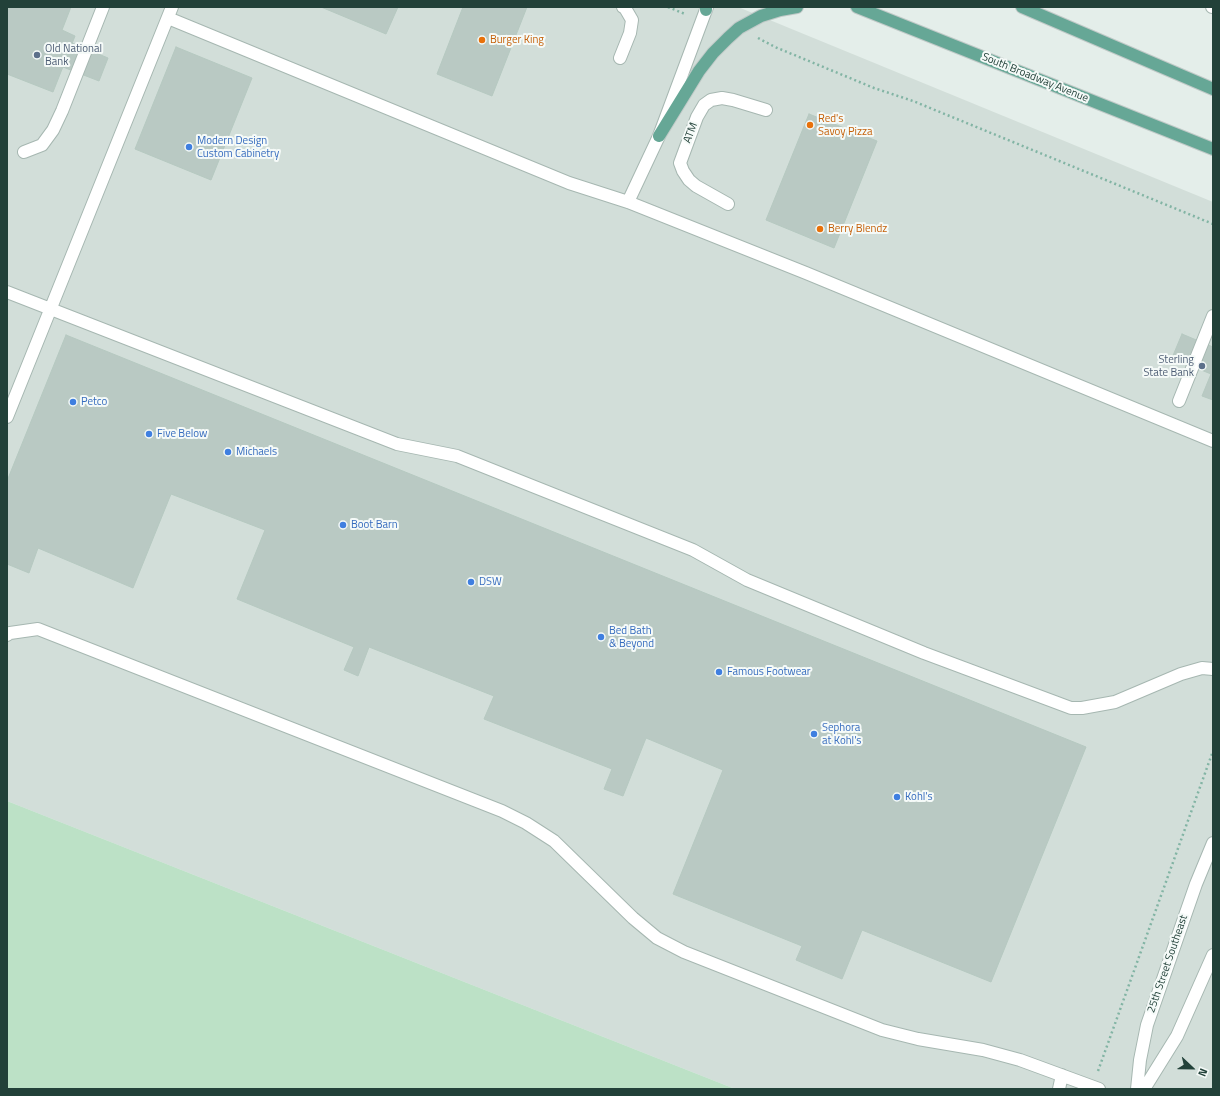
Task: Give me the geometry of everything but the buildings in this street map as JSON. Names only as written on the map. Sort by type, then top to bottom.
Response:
[{"type":"main road","points":[[658,136],[686,90],[713,53],[728,38],[739,28],[770,13],[797,7]]},
{"type":"main road","name":"South Broadway Avenue","points":[[856,7],[1213,149]]},
{"type":"main road","points":[[1022,7],[1213,89]]},
{"type":"street","points":[[24,152],[42,145],[53,130],[103,7]]},
{"type":"street","points":[[620,58],[630,33],[632,20],[623,7]]},
{"type":"street","points":[[628,202],[658,136],[706,8]]},
{"type":"street","points":[[7,417],[170,12],[569,183],[628,202],[1213,441]]},
{"type":"street","name":"ATM","points":[[728,204],[696,186],[689,180],[680,163],[697,117],[704,105],[711,100],[722,98],[766,110]]},
{"type":"street","points":[[7,292],[397,444],[457,456],[693,550],[747,580],[924,653],[1071,708],[1089,707],[1115,702],[1181,674],[1202,668],[1213,669]]},
{"type":"street","points":[[1179,401],[1213,316]]},
{"type":"street","points":[[8,633],[38,629],[502,811],[554,841],[633,918],[657,938],[684,952],[882,1030],[918,1040],[983,1050],[1020,1060],[1095,1088]]},
{"type":"street","name":"25th Street Southeast","points":[[1137,1089],[1140,1060],[1147,1025],[1196,884],[1213,843]]},
{"type":"street","points":[[1144,1089],[1177,1036],[1213,955]]},
{"type":"street","points":[[1059,1089],[1062,1075]]},
{"type":"path","points":[[739,28],[775,47],[874,88],[914,101],[1213,224]]},
{"type":"path","points":[[1095,1088],[1213,751]]},
{"type":"shaded area","points":[[7,7],[738,7],[1213,202],[1213,1089],[735,1089],[7,801]]},
{"type":"green space","points":[[7,801],[735,1089],[7,1089]]},
{"type":"place","name":"Burger King","points":[[482,40]]},
{"type":"place","name":"Old National Bank","points":[[37,55]]},
{"type":"place","name":"Red's Savoy Pizza","points":[[810,125]]},
{"type":"place","name":"Modern Design Custom Cabinetry","points":[[189,147]]},
{"type":"place","name":"Berry Blendz","points":[[820,229]]},
{"type":"place","name":"Sterling State Bank","points":[[1202,366]]},
{"type":"place","name":"Petco","points":[[73,402]]},
{"type":"place","name":"Five Below","points":[[149,434]]},
{"type":"place","name":"Michaels","points":[[228,452]]},
{"type":"place","name":"Boot Barn","points":[[343,525]]},
{"type":"place","name":"DSW","points":[[471,582]]},
{"type":"place","name":"Bed Bath & Beyond","points":[[601,637]]},
{"type":"place","name":"Famous Footwear","points":[[719,672]]},
{"type":"place","name":"Sephora at Kohl's","points":[[814,734]]},
{"type":"place","name":"Kohl's","points":[[897,797]]}]
